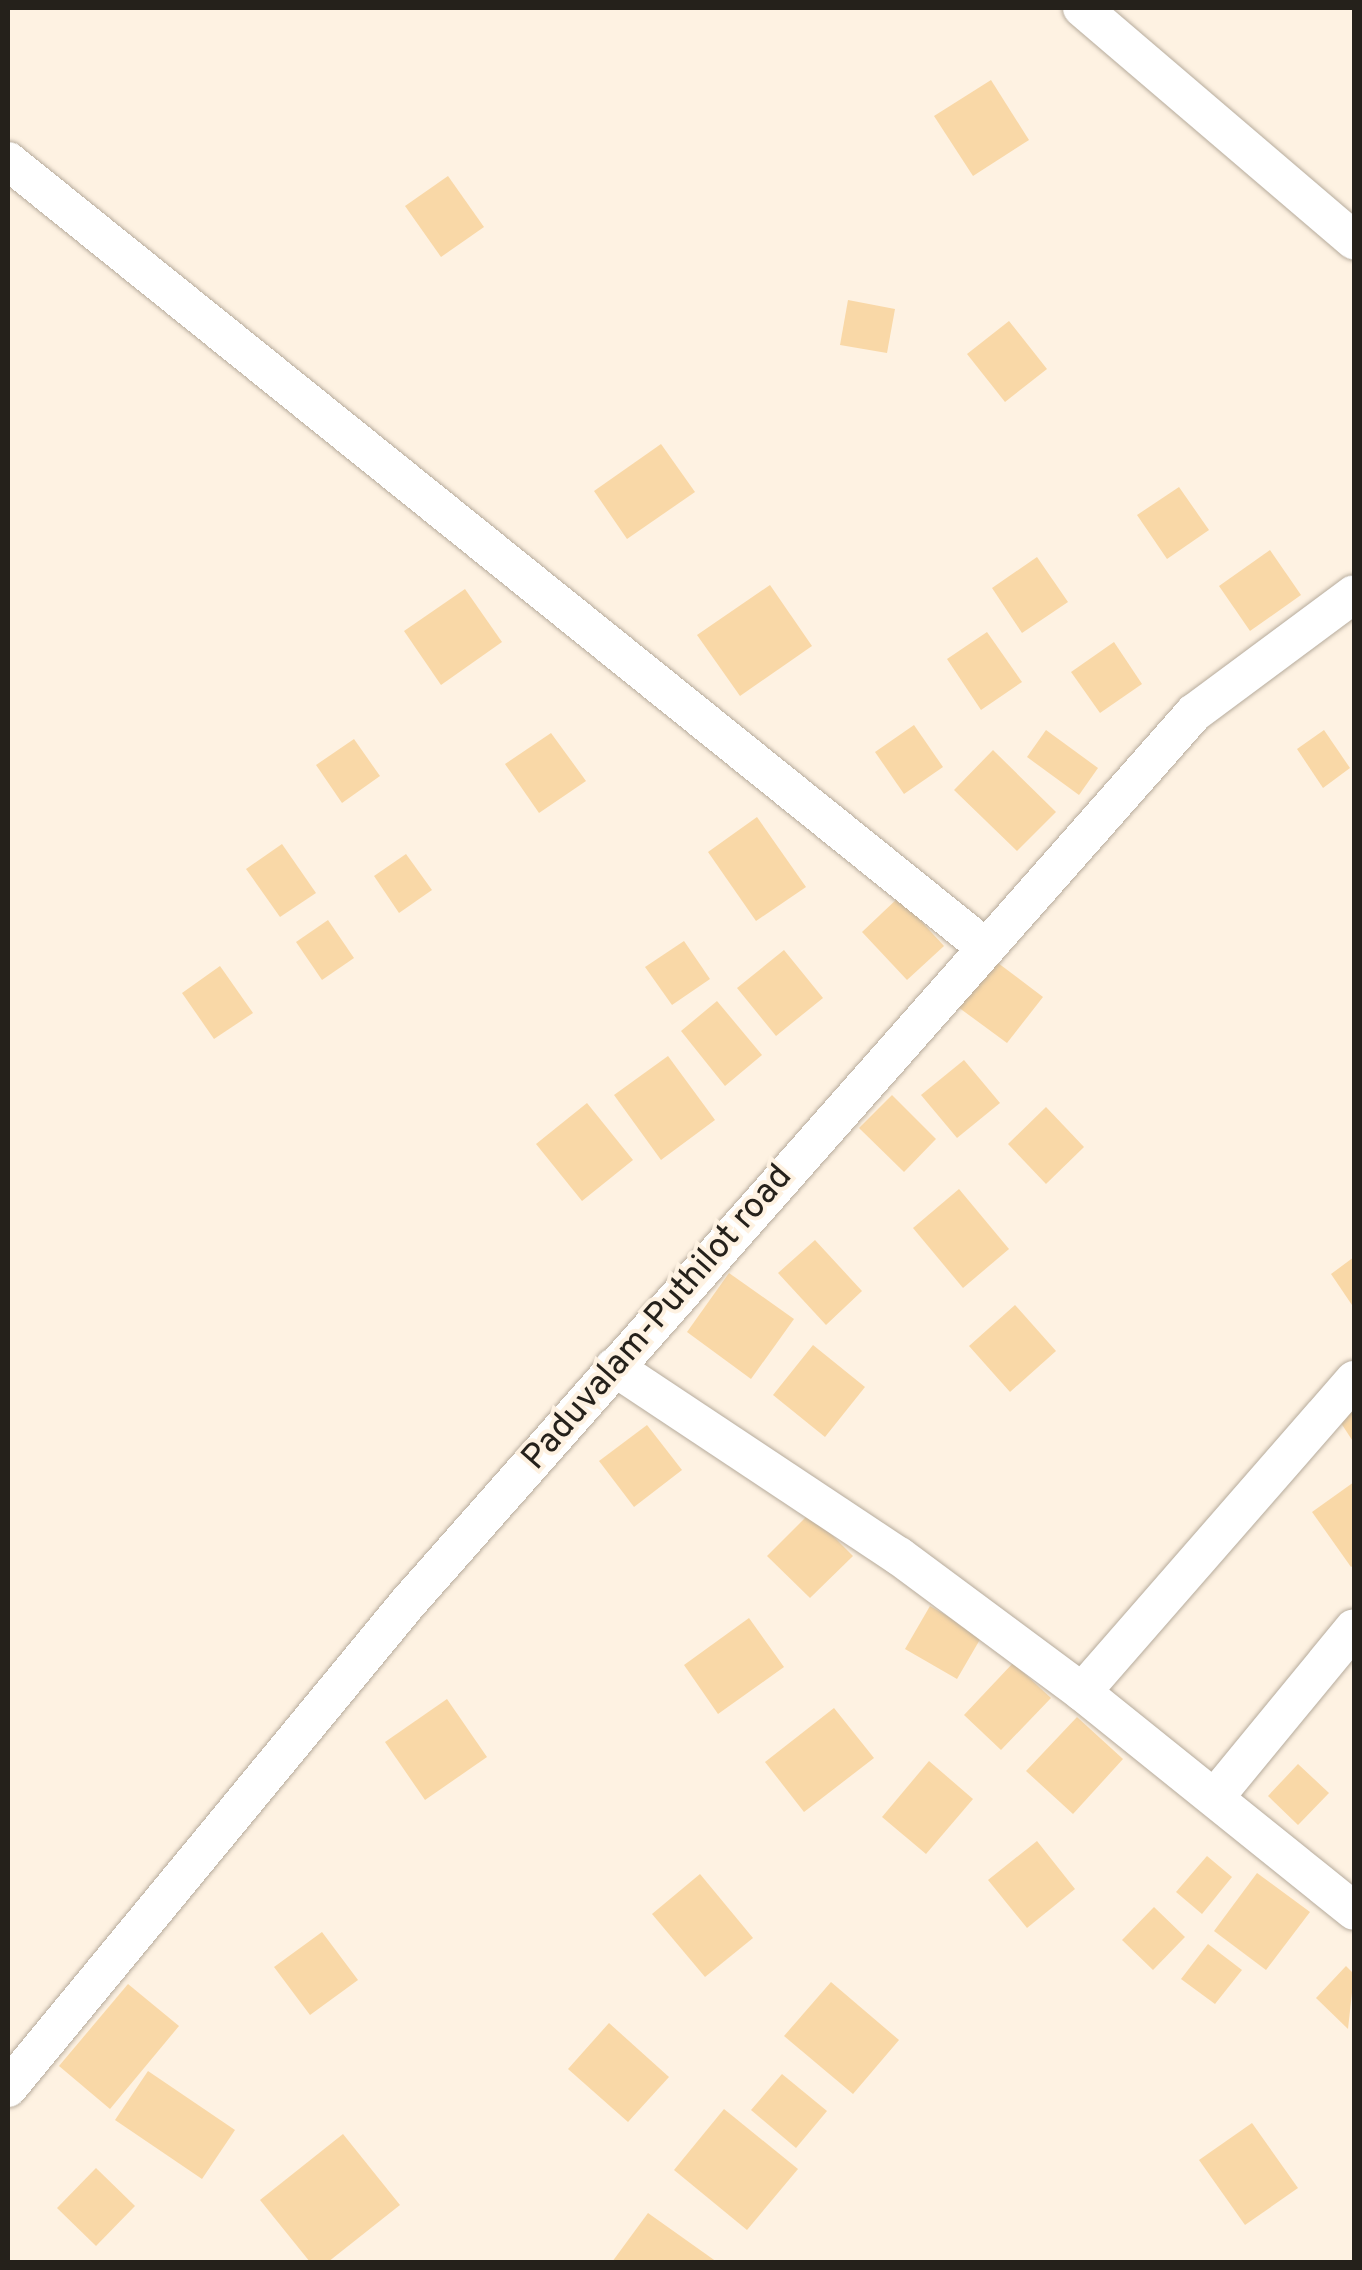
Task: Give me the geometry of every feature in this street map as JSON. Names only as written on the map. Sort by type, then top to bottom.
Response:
[{"type":"street","points":[[1085,9],[1354,240]]},
{"type":"street","points":[[8,161],[985,947]]},
{"type":"street","name":"Paduvalam-Puthilot road","points":[[8,2088],[614,1367],[1194,712],[1354,594]]},
{"type":"street","points":[[614,1367],[898,1556],[1216,1796],[1354,1911]]},
{"type":"street","points":[[1082,1692],[1354,1380]]},
{"type":"street","points":[[1216,1796],[1354,1628]]},
{"type":"building","points":[[991,80],[1029,140],[973,176],[934,116]]},
{"type":"building","points":[[448,176],[484,227],[441,257],[405,206]]},
{"type":"building","points":[[848,300],[895,309],[887,353],[840,345]]},
{"type":"building","points":[[1009,321],[1047,369],[1005,402],[967,354]]},
{"type":"building","points":[[661,444],[695,492],[627,539],[594,491]]},
{"type":"building","points":[[1179,487],[1209,530],[1167,559],[1137,515]]},
{"type":"building","points":[[1270,550],[1301,595],[1250,631],[1219,586]]},
{"type":"building","points":[[1037,557],[1068,602],[1022,633],[992,588]]},
{"type":"building","points":[[770,585],[812,646],[740,696],[697,635]]},
{"type":"building","points":[[465,589],[502,642],[441,685],[404,631]]},
{"type":"building","points":[[987,632],[1022,682],[981,710],[947,659]]},
{"type":"building","points":[[1114,642],[1142,684],[1100,713],[1071,672]]},
{"type":"building","points":[[914,725],[943,767],[904,794],[875,752]]},
{"type":"building","points":[[1046,730],[1098,768],[1079,795],[1027,757]]},
{"type":"building","points":[[1324,730],[1350,768],[1323,788],[1297,749]]},
{"type":"building","points":[[551,733],[586,781],[539,813],[505,764]]},
{"type":"building","points":[[354,739],[380,776],[342,803],[316,765]]},
{"type":"building","points":[[993,750],[1056,812],[1017,851],[954,790]]},
{"type":"building","points":[[757,817],[806,887],[756,921],[708,852]]},
{"type":"building","points":[[282,844],[316,893],[280,917],[246,869]]},
{"type":"building","points":[[406,854],[432,890],[399,913],[374,876]]},
{"type":"building","points":[[899,897],[944,946],[907,980],[862,932]]},
{"type":"building","points":[[328,920],[354,958],[322,980],[296,942]]},
{"type":"building","points":[[684,941],[710,979],[672,1005],[645,967]]},
{"type":"building","points":[[784,950],[823,998],[776,1036],[737,988]]},
{"type":"building","points":[[994,960],[1043,997],[1007,1043],[958,1007]]},
{"type":"building","points":[[220,966],[253,1013],[214,1039],[182,993]]},
{"type":"building","points":[[717,1001],[762,1055],[725,1086],[681,1031]]},
{"type":"building","points":[[668,1056],[715,1120],[661,1160],[614,1095]]},
{"type":"building","points":[[964,1060],[1000,1103],[957,1138],[921,1095]]},
{"type":"building","points":[[892,1095],[936,1139],[904,1172],[859,1128]]},
{"type":"building","points":[[587,1103],[633,1160],[582,1201],[536,1144]]},
{"type":"building","points":[[1046,1107],[1084,1147],[1046,1184],[1008,1144]]},
{"type":"building","points":[[959,1189],[1009,1249],[963,1288],[913,1228]]},
{"type":"building","points":[[815,1240],[862,1291],[826,1325],[778,1273]]},
{"type":"building","points":[[1354,1257],[1354,1308],[1331,1274]]},
{"type":"building","points":[[729,1273],[794,1319],[751,1379],[687,1332]]},
{"type":"building","points":[[1015,1305],[1056,1351],[1010,1392],[969,1346]]},
{"type":"building","points":[[813,1345],[865,1387],[825,1437],[773,1395]]},
{"type":"building","points":[[1354,1409],[1354,1443],[1339,1420]]},
{"type":"building","points":[[647,1425],[682,1470],[634,1507],[599,1461]]},
{"type":"building","points":[[1354,1482],[1354,1565],[1351,1567],[1312,1512]]},
{"type":"building","points":[[810,1513],[853,1556],[810,1598],[767,1556]]},
{"type":"building","points":[[930,1606],[982,1636],[957,1679],[905,1649]]},
{"type":"building","points":[[749,1618],[784,1667],[718,1714],[684,1665]]},
{"type":"building","points":[[1013,1663],[1051,1698],[1001,1750],[964,1715]]},
{"type":"building","points":[[447,1699],[487,1757],[425,1800],[385,1742]]},
{"type":"building","points":[[834,1708],[874,1758],[804,1812],[765,1762]]},
{"type":"building","points":[[1077,1717],[1123,1759],[1073,1814],[1026,1771]]},
{"type":"building","points":[[929,1761],[973,1799],[926,1854],[882,1817]]},
{"type":"building","points":[[1298,1764],[1329,1793],[1298,1825],[1268,1796]]},
{"type":"building","points":[[1037,1841],[1075,1889],[1027,1928],[988,1880]]},
{"type":"building","points":[[1207,1856],[1232,1877],[1202,1914],[1176,1892]]},
{"type":"building","points":[[1257,1873],[1310,1912],[1266,1970],[1214,1931]]},
{"type":"building","points":[[700,1874],[753,1938],[705,1977],[652,1914]]},
{"type":"building","points":[[1154,1907],[1185,1937],[1153,1970],[1122,1940]]},
{"type":"building","points":[[322,1932],[358,1980],[310,2015],[274,1967]]},
{"type":"building","points":[[1208,1944],[1242,1970],[1215,2004],[1181,1979]]},
{"type":"building","points":[[1346,1966],[1354,1974],[1348,2029],[1316,1998]]},
{"type":"building","points":[[831,1982],[899,2040],[853,2094],[784,2036]]},
{"type":"building","points":[[128,1984],[179,2026],[110,2109],[59,2066]]},
{"type":"building","points":[[609,2023],[669,2077],[628,2122],[568,2069]]},
{"type":"building","points":[[148,2071],[235,2130],[202,2179],[115,2120]]},
{"type":"building","points":[[782,2074],[827,2111],[796,2148],[751,2110]]},
{"type":"building","points":[[724,2109],[798,2169],[747,2230],[674,2170]]},
{"type":"building","points":[[1252,2123],[1298,2188],[1245,2225],[1199,2160]]},
{"type":"building","points":[[343,2134],[400,2205],[328,2262],[310,2262],[260,2200]]},
{"type":"building","points":[[96,2168],[135,2206],[96,2246],[57,2208]]},
{"type":"building","points":[[648,2213],[717,2262],[612,2262]]}]
